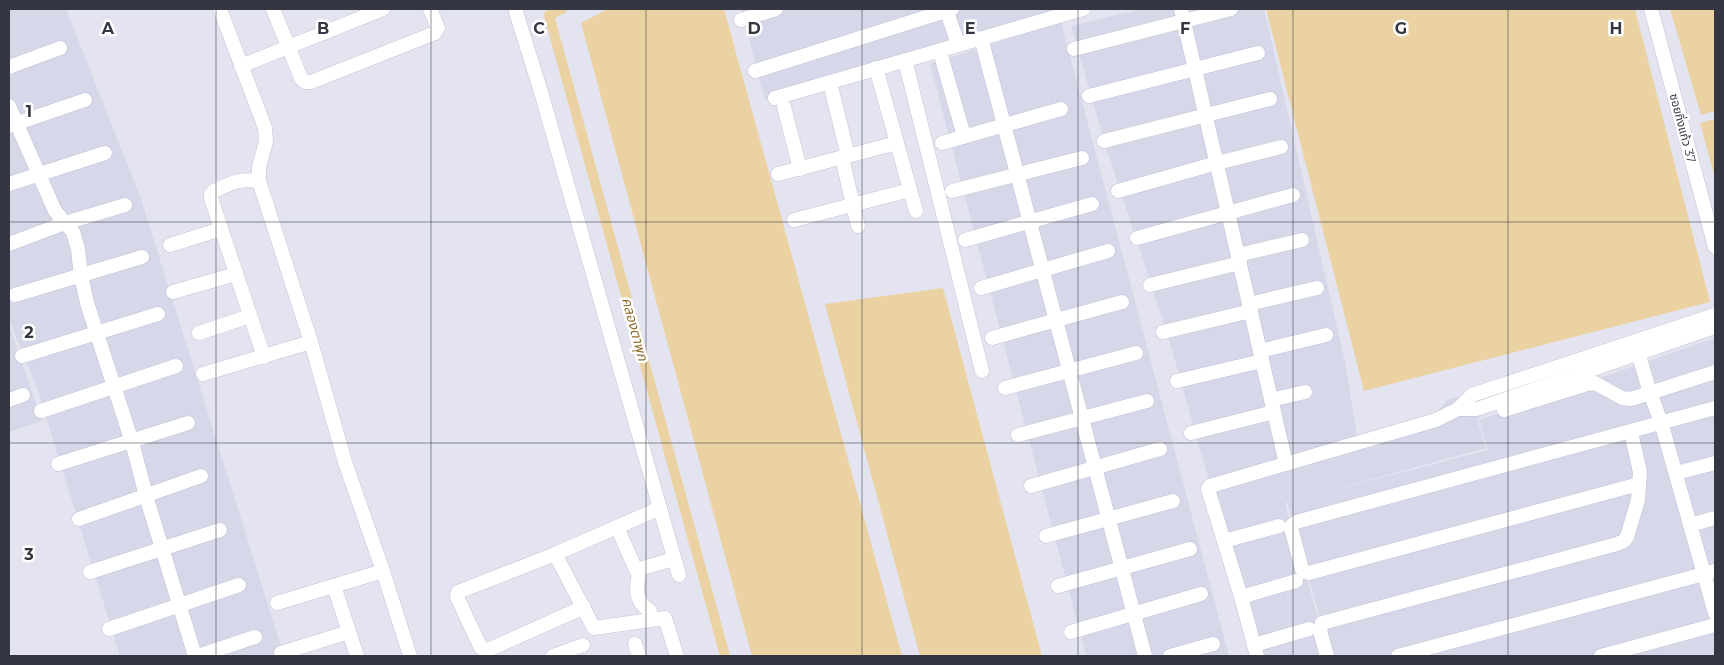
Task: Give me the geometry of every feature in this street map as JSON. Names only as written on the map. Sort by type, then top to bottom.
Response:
[{"type":"street","points":[[220,9],[265,128],[266,141],[259,166],[259,182],[311,342],[345,462],[410,656]]},
{"type":"street","points":[[273,9],[301,78],[305,82],[311,82],[435,33],[438,28],[430,9]]},
{"type":"street","points":[[241,66],[383,9]]},
{"type":"street","points":[[517,9],[516,12],[544,101],[679,575]]},
{"type":"street","points":[[741,20],[776,9]]},
{"type":"street","points":[[755,71],[948,9],[958,44]]},
{"type":"street","points":[[800,169],[780,103],[876,68],[1083,9]]},
{"type":"street","points":[[1074,49],[1183,14],[1231,9]]},
{"type":"street","name":"ซอยกิ่งแก้ว 37","points":[[1651,9],[1715,247]]},
{"type":"street","points":[[1183,14],[1286,464]]},
{"type":"street","points":[[981,38],[1145,656]]},
{"type":"street","points":[[9,66],[60,48]]},
{"type":"street","points":[[1089,96],[1258,53]]},
{"type":"street","points":[[905,60],[982,371]]},
{"type":"street","points":[[942,60],[964,136]]},
{"type":"street","points":[[876,68],[916,211]]},
{"type":"street","points":[[832,91],[858,226]]},
{"type":"street","points":[[1104,141],[1270,99]]},
{"type":"street","points":[[12,124],[85,100]]},
{"type":"street","points":[[9,106],[12,124],[39,175],[55,211],[73,232],[78,249],[81,276],[96,334],[132,442],[178,605],[196,656],[255,637]]},
{"type":"street","points":[[942,143],[1061,109]]},
{"type":"street","points":[[778,174],[897,143]]},
{"type":"street","points":[[1118,191],[1281,147]]},
{"type":"street","points":[[9,184],[105,153]]},
{"type":"street","points":[[952,191],[1082,158]]},
{"type":"street","points":[[259,182],[246,179],[240,180],[214,191],[211,194],[211,198],[264,356]]},
{"type":"street","points":[[794,220],[910,190]]},
{"type":"street","points":[[1137,238],[1293,195]]},
{"type":"street","points":[[965,240],[1092,204]]},
{"type":"street","points":[[9,244],[125,205]]},
{"type":"street","points":[[170,245],[221,229]]},
{"type":"street","points":[[1150,285],[1302,240]]},
{"type":"street","points":[[981,288],[1108,252]]},
{"type":"street","points":[[16,295],[142,257]]},
{"type":"street","points":[[173,292],[236,274]]},
{"type":"street","points":[[1163,332],[1317,288]]},
{"type":"street","points":[[992,338],[1122,302]]},
{"type":"street","points":[[22,356],[158,314]]},
{"type":"street","points":[[1458,409],[1477,409],[1554,383],[1715,315]]},
{"type":"street","points":[[199,333],[250,316]]},
{"type":"street","points":[[1309,629],[1256,651],[1242,597],[1208,489],[1210,486],[1436,420],[1458,409],[1472,395],[1550,369],[1715,328]]},
{"type":"street","points":[[1177,382],[1326,335]]},
{"type":"street","points":[[203,374],[311,342]]},
{"type":"street","points":[[1637,348],[1650,393],[1661,422],[1690,525],[1710,572],[1715,613]]},
{"type":"street","points":[[1005,388],[1136,353]]},
{"type":"street","points":[[41,411],[176,366]]},
{"type":"street","points":[[1550,369],[1554,383]]},
{"type":"street","points":[[1484,416],[1587,384],[1596,383],[1622,398],[1631,399],[1715,372]]},
{"type":"street","points":[[1191,434],[1273,406],[1305,392]]},
{"type":"street","points":[[9,400],[23,395]]},
{"type":"street","points":[[1018,435],[1147,401]]},
{"type":"street","points":[[1639,484],[1309,573],[1302,569],[1291,528],[1296,522],[1715,408]]},
{"type":"street","points":[[58,464],[188,423]]},
{"type":"street","points":[[1327,656],[1320,631],[1322,623],[1624,541],[1638,500],[1640,472],[1631,432]]},
{"type":"street","points":[[1031,486],[1160,449]]},
{"type":"street","points":[[1676,473],[1715,463]]},
{"type":"street","points":[[79,519],[201,476]]},
{"type":"street","points":[[1046,536],[1173,501]]},
{"type":"street","points":[[584,607],[482,652],[457,598],[458,592],[467,587],[556,554],[660,508]]},
{"type":"street","points":[[1690,525],[1715,518]]},
{"type":"street","points":[[1224,541],[1279,526]]},
{"type":"street","points":[[617,527],[636,570],[674,559]]},
{"type":"street","points":[[90,572],[220,530]]},
{"type":"street","points":[[1058,586],[1190,549]]},
{"type":"street","points":[[556,554],[594,628],[665,618],[677,656]]},
{"type":"street","points":[[640,569],[636,590],[644,607],[650,611]]},
{"type":"street","points":[[277,603],[383,571]]},
{"type":"street","points":[[1398,656],[1710,572]]},
{"type":"street","points":[[1242,597],[1296,581]]},
{"type":"street","points":[[109,629],[239,585]]},
{"type":"street","points":[[334,586],[357,656]]},
{"type":"street","points":[[1071,632],[1201,594]]},
{"type":"street","points":[[1601,656],[1715,625]]},
{"type":"street","points":[[282,653],[349,632]]},
{"type":"street","points":[[1170,656],[1213,644]]},
{"type":"street","points":[[553,656],[583,645]]},
{"type":"shaded area","points":[[9,9],[66,9],[141,199],[284,656],[120,656],[37,388],[9,319]]},
{"type":"shaded area","points":[[608,9],[724,9],[902,656],[752,656],[581,23]]},
{"type":"shaded area","points":[[741,9],[1066,9],[765,100]]},
{"type":"shaded area","points":[[1142,9],[1264,9],[1345,362],[1357,436],[1432,418],[1447,400],[1471,393],[1481,417],[1477,419],[1486,448],[1288,502],[1488,450],[1479,420],[1715,338],[1715,656],[1331,656],[1287,502],[1285,503],[1329,656],[1261,656],[1169,339],[1106,147],[1071,26]]},
{"type":"shaded area","points":[[1266,9],[1635,9],[1710,302],[1364,391]]},
{"type":"shaded area","points":[[1670,9],[1715,9],[1715,111],[1701,115]]},
{"type":"shaded area","points":[[1061,22],[1229,656],[1086,656],[930,64]]},
{"type":"shaded area","points":[[1715,119],[1715,178],[1700,123]]},
{"type":"shaded area","points":[[943,288],[1042,656],[920,656],[825,304]]},
{"type":"shaded area","points":[[9,325],[42,421],[9,432]]},
{"type":"waterway","name":"คลองตาพุก","points":[[562,9],[549,15],[725,656]]}]
